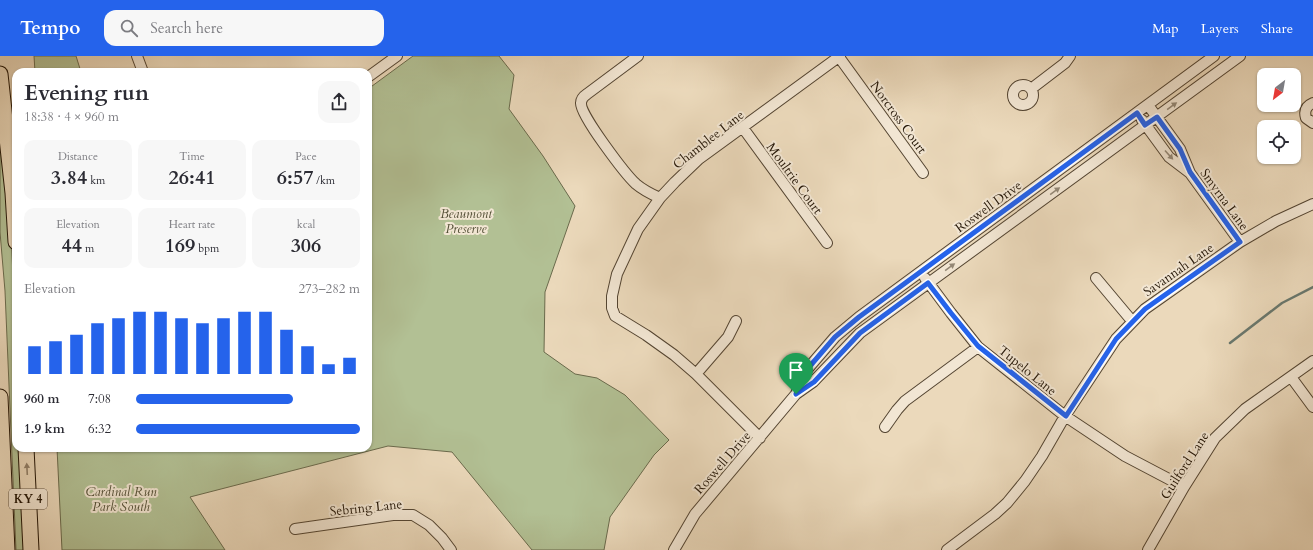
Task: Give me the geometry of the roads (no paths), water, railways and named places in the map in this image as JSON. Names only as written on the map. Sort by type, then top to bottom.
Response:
[{"type":"highway","points":[[0,74],[12,185]]},
{"type":"highway","name":"KY 4","points":[[0,397],[7,550]]},
{"type":"highway","name":"KY 4","points":[[26,452],[31,550]]},
{"type":"street","points":[[137,56],[141,68]]},
{"type":"street","points":[[372,74],[397,56]]},
{"type":"street","points":[[638,56],[587,94],[581,100],[581,107],[599,137],[630,177],[648,193],[660,198]]},
{"type":"street","points":[[1031,89],[1065,63],[1070,56]]},
{"type":"street","name":"Roswell Drive","points":[[796,394],[804,373],[835,337],[859,317],[1214,56]]},
{"type":"street","name":"Chamblee Lane","points":[[760,438],[696,374],[674,355],[646,334],[618,319],[612,308],[612,296],[617,274],[623,259],[638,229],[660,198],[699,159],[840,57]]},
{"type":"street","name":"Norcross Court","points":[[840,57],[923,173]]},
{"type":"street","name":"Roswell Drive","points":[[674,550],[695,514],[796,394],[814,382],[860,333],[1157,117],[1236,57]]},
{"type":"street","points":[[1313,103],[1308,106],[1305,112],[1306,118],[1313,123]]},
{"type":"street","name":"Smyrna Lane","points":[[1148,105],[1180,149],[1190,172],[1240,242]]},
{"type":"street","name":"Smyrna Lane","points":[[1137,113],[1170,157],[1190,172]]},
{"type":"street","name":"Moultrie Court","points":[[743,128],[827,243]]},
{"type":"street","name":"Savannah Lane","points":[[947,550],[995,514],[1007,503],[1025,481],[1116,339],[1132,321],[1145,309],[1240,242],[1276,221],[1313,204]]},
{"type":"street","name":"Tupelo Lane","points":[[920,272],[978,346],[1066,416],[1125,456],[1184,487]]},
{"type":"street","points":[[1096,278],[1132,321]]},
{"type":"street","points":[[696,374],[728,337],[736,321]]},
{"type":"street","points":[[885,427],[906,401],[978,346]]},
{"type":"street","name":"Guilford Lane","points":[[1148,550],[1184,487],[1215,438],[1245,409],[1313,361]]},
{"type":"street","points":[[1291,377],[1313,407]]},
{"type":"street","name":"Sebring Lane","points":[[295,529],[393,515],[413,516],[429,524],[451,550]]},
{"type":"waterway","points":[[1230,343],[1282,303],[1313,287]]},
{"type":"park label","name":"Beaumont Preserve","points":[[466,220]]},
{"type":"park label","name":"Cardinal Run Park South","points":[[121,498]]}]
